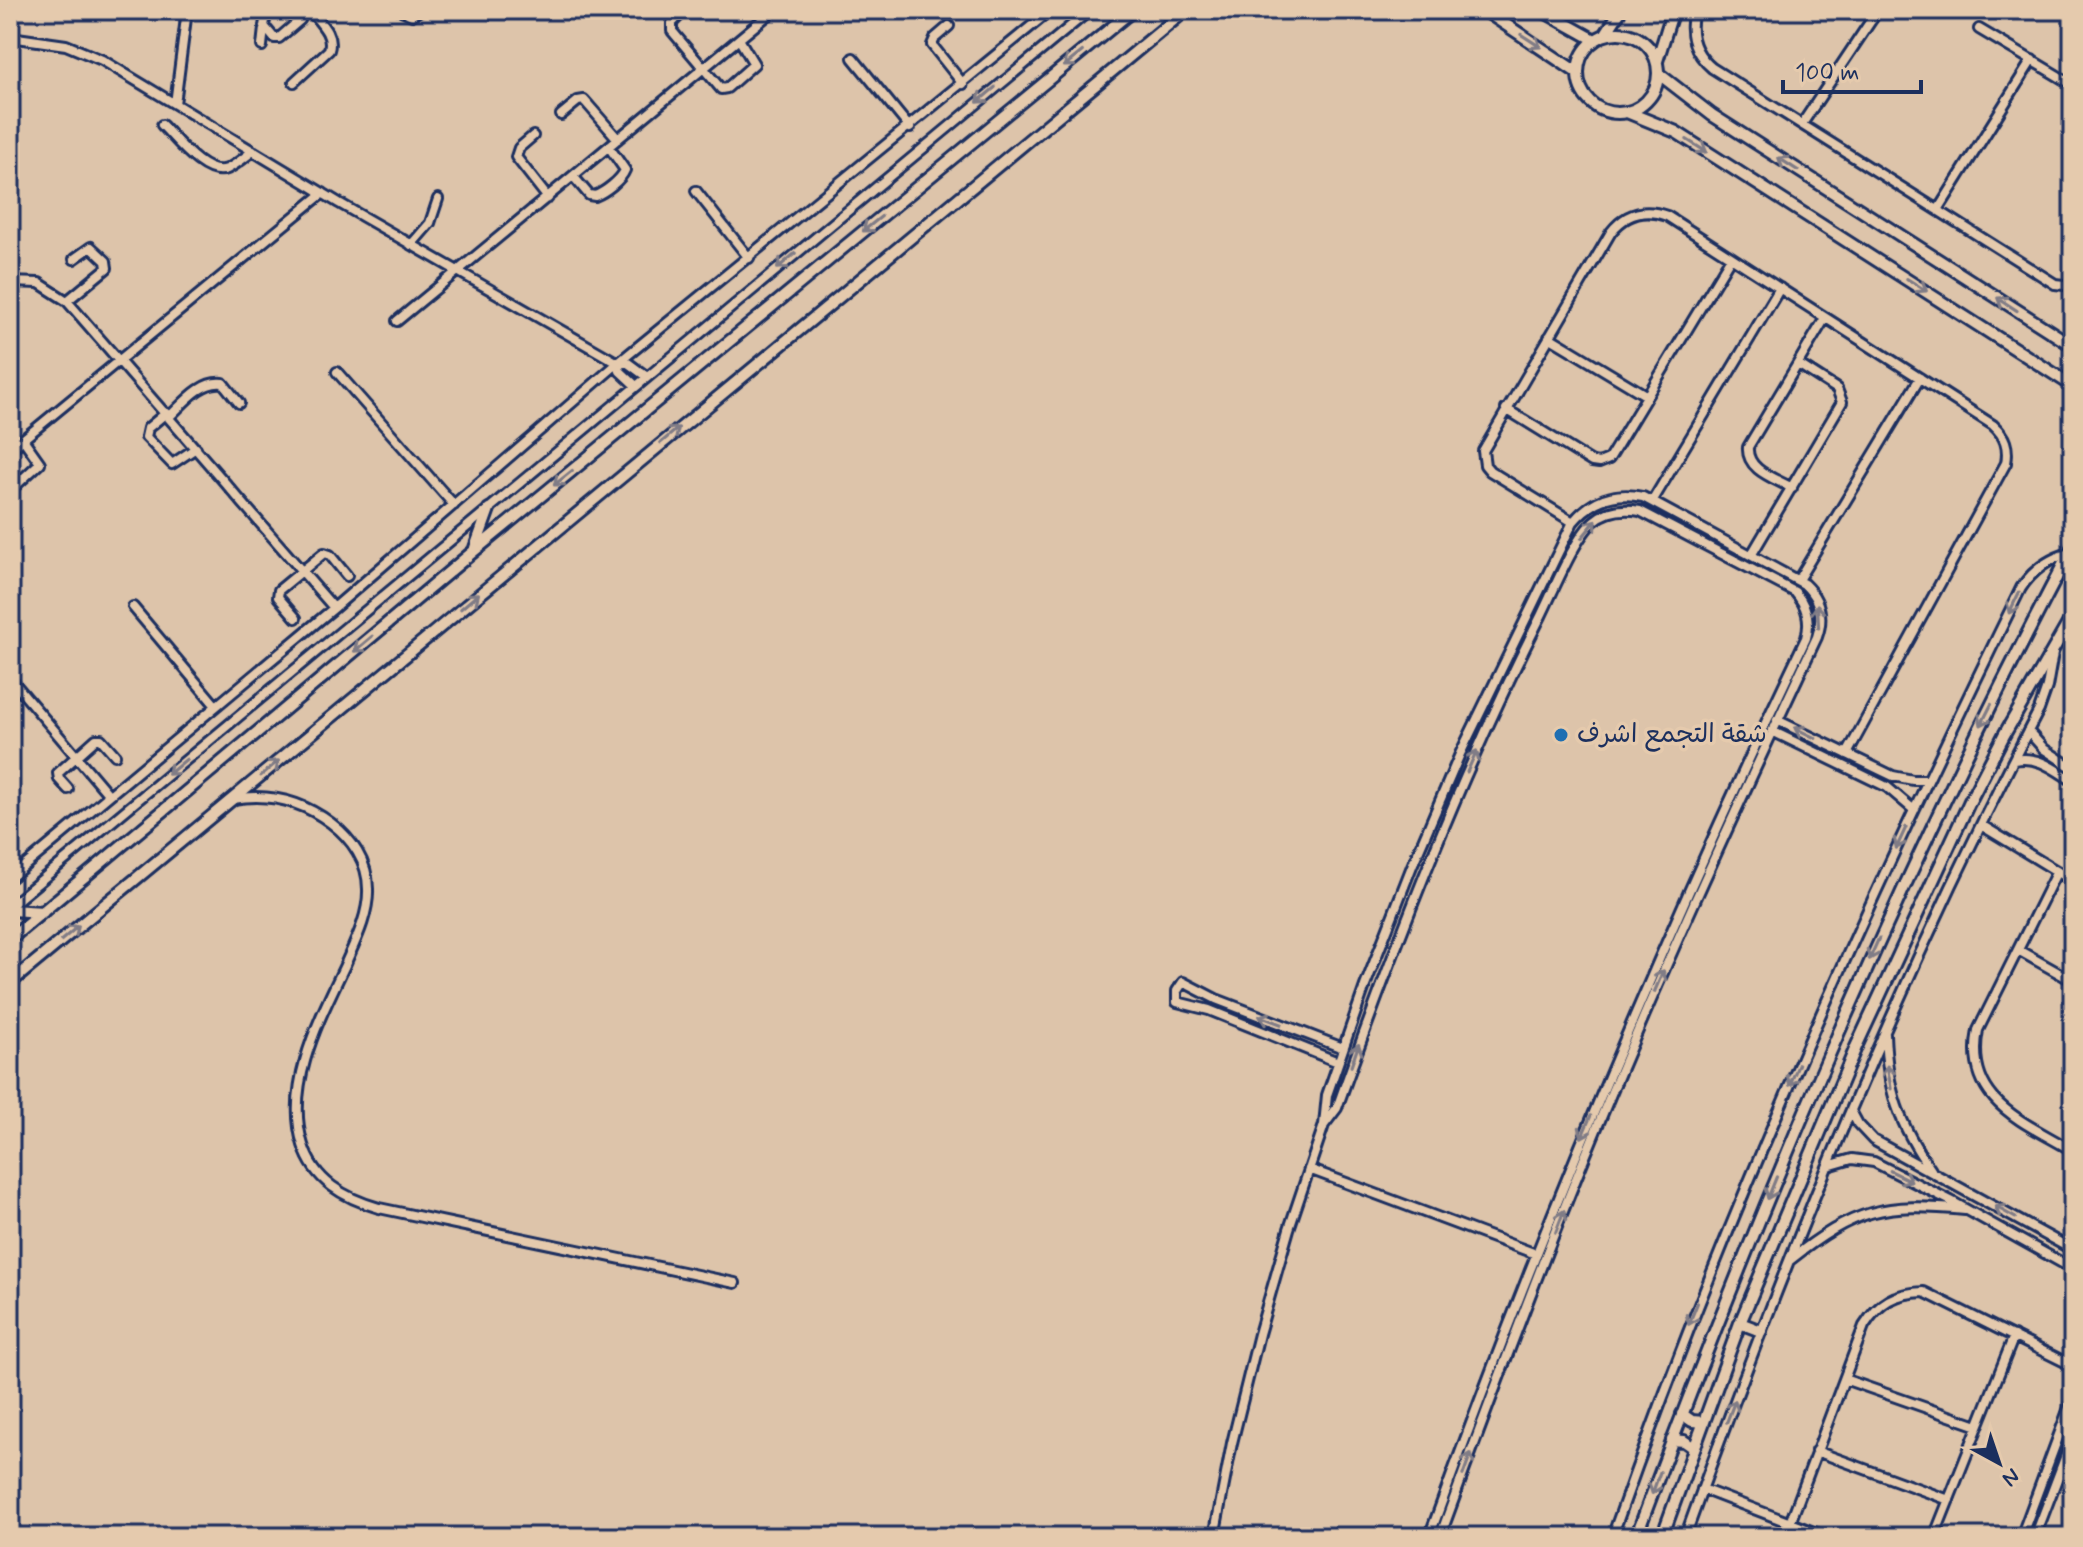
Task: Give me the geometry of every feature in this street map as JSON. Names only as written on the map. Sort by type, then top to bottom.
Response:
[{"type":"street","points":[[175,104],[187,10]]},
{"type":"street","points":[[262,46],[266,10]]},
{"type":"street","points":[[264,26],[274,38],[279,38],[300,20],[295,10]]},
{"type":"street","points":[[294,82],[324,56],[332,44],[310,10]]},
{"type":"street","points":[[401,10],[412,15],[420,10]]},
{"type":"street","points":[[685,10],[672,23],[672,31],[718,88],[724,90],[754,64],[739,39]]},
{"type":"street","points":[[397,321],[774,10]]},
{"type":"street","points":[[10,878],[334,608],[618,363],[1051,10]]},
{"type":"street","points":[[10,908],[1090,10]]},
{"type":"street","points":[[10,939],[474,551],[1133,10]]},
{"type":"street","points":[[10,983],[1186,10]]},
{"type":"street","points":[[1484,10],[1578,73]]},
{"type":"street","points":[[1541,10],[1600,37],[1619,32],[1633,35],[1646,43],[1657,61],[1659,74],[1656,87],[1650,99],[1627,112]]},
{"type":"street","points":[[1621,10],[1582,54],[1578,73],[1583,92],[1596,107],[1608,112],[1627,112],[1687,139],[2073,386]]},
{"type":"street","points":[[1657,61],[1673,10]]},
{"type":"street","points":[[1694,10],[1692,37],[1706,63],[2055,284],[2073,286]]},
{"type":"street","points":[[1802,124],[1878,10]]},
{"type":"street","points":[[949,26],[935,38],[932,45],[963,84]]},
{"type":"street","points":[[1979,29],[2073,85]]},
{"type":"street","points":[[10,37],[47,40],[84,51],[457,272],[618,363],[633,365],[647,377]]},
{"type":"street","points":[[853,58],[910,128]]},
{"type":"street","points":[[1938,210],[2032,60]]},
{"type":"street","points":[[1659,74],[1712,115],[2073,346]]},
{"type":"street","points":[[561,115],[578,101],[584,100],[618,139]]},
{"type":"street","points":[[162,125],[203,165],[214,171],[227,169],[253,151]]},
{"type":"street","points":[[533,136],[519,148],[516,157],[548,198]]},
{"type":"street","points":[[573,176],[589,195],[601,194],[623,176],[625,170],[609,147]]},
{"type":"street","points":[[696,191],[749,258]]},
{"type":"street","points":[[10,450],[323,193]]},
{"type":"street","points":[[411,245],[430,223],[438,199]]},
{"type":"street","points":[[1573,522],[1496,476],[1485,465],[1483,458],[1486,444],[1611,232],[1632,214],[1650,212],[1667,216],[1993,425],[2004,438],[2006,463],[1847,754]]},
{"type":"street","points":[[67,301],[107,268],[106,261],[95,248],[88,248],[74,259]]},
{"type":"street","points":[[1506,409],[1589,460],[1599,463],[1611,456],[1731,257]]},
{"type":"street","points":[[10,282],[39,283],[67,301],[334,608]]},
{"type":"street","points":[[1653,500],[1780,288]]},
{"type":"street","points":[[1792,488],[1756,468],[1749,461],[1747,451],[1825,318]]},
{"type":"street","points":[[1549,337],[1647,396]]},
{"type":"street","points":[[618,363],[620,371],[636,386]]},
{"type":"street","points":[[1752,554],[1842,402],[1837,389],[1798,364]]},
{"type":"street","points":[[337,372],[454,505]]},
{"type":"street","points":[[1798,580],[1920,378]]},
{"type":"street","points":[[196,448],[172,464],[145,433],[206,384],[223,383],[239,403]]},
{"type":"street","points":[[10,487],[14,487],[40,463],[23,439]]},
{"type":"street","points":[[1214,1537],[1255,1347],[1324,1125],[1325,1102],[1365,986],[1439,801],[1573,522],[1595,502],[1614,496],[1633,495],[1653,500],[1798,580],[1814,595],[1820,608],[1821,623],[1817,637],[1692,880],[1575,1168],[1536,1254],[1485,1382],[1429,1537]]},
{"type":"street","points":[[474,551],[489,509]]},
{"type":"street","points":[[1324,1125],[1337,1108],[1378,990],[1497,704],[1583,534],[1594,521],[1608,513],[1632,509],[1647,513],[1789,588],[1804,603],[1808,631],[1772,731],[1623,1052]]},
{"type":"street","points":[[1612,1537],[1711,1272],[1808,1043],[1914,810],[2021,588],[2045,563],[2071,550]]},
{"type":"street","points":[[1636,1537],[1780,1167],[1878,939],[1957,772],[2071,550]]},
{"type":"street","points":[[296,618],[278,594],[301,571],[326,553],[347,576]]},
{"type":"street","points":[[1546,575],[1559,581]]},
{"type":"street","points":[[133,607],[216,706]]},
{"type":"street","points":[[1662,1537],[1740,1323],[1831,1106],[1952,837],[1998,746],[2073,615]]},
{"type":"street","points":[[1685,1537],[1761,1331],[1828,1166],[1885,1029],[2028,731],[2047,687],[2053,651]]},
{"type":"street","points":[[10,678],[109,795]]},
{"type":"street","points":[[1776,716],[1899,778],[1928,780]]},
{"type":"street","points":[[1772,731],[1893,791],[1914,810]]},
{"type":"street","points":[[2028,731],[2044,749],[2073,768]]},
{"type":"street","points":[[68,789],[58,773],[98,738],[115,755]]},
{"type":"street","points":[[2014,760],[2027,758],[2039,761],[2073,781]]},
{"type":"street","points":[[1861,775],[1866,763]]},
{"type":"street","points":[[1893,791],[1899,778]]},
{"type":"street","points":[[232,799],[268,797],[311,810],[351,841],[367,875],[368,894],[361,926],[318,1025],[300,1085],[298,1119],[301,1138],[307,1158],[325,1181],[350,1197],[379,1208],[735,1283]]},
{"type":"street","points":[[1439,801],[1452,806]]},
{"type":"street","points":[[1981,825],[2073,881]]},
{"type":"street","points":[[2057,871],[1978,1030],[1975,1054],[1985,1087],[1999,1106],[2073,1151]]},
{"type":"street","points":[[10,908],[43,912]]},
{"type":"street","points":[[2018,950],[2073,981]]},
{"type":"street","points":[[1338,1062],[1209,1010],[1177,1002],[1177,991],[1183,982],[1216,999],[1343,1048]]},
{"type":"street","points":[[1365,986],[1378,990]]},
{"type":"street","points":[[1885,1029],[1888,1075],[1895,1105],[1907,1133],[1931,1171]]},
{"type":"street","points":[[1851,1111],[1873,1140],[2073,1250]]},
{"type":"street","points":[[1828,1166],[1843,1160],[1867,1160],[1970,1211],[2073,1269]]},
{"type":"street","points":[[1440,1537],[1575,1168]]},
{"type":"street","points":[[1309,1169],[1536,1254]]},
{"type":"street","points":[[1789,1261],[1831,1229],[1875,1211],[1923,1206],[1970,1211]]},
{"type":"street","points":[[1790,1523],[1864,1326],[1874,1311],[1888,1299],[1905,1292],[1924,1292],[2073,1366]]},
{"type":"street","points":[[1740,1323],[1761,1331]]},
{"type":"street","points":[[1934,1537],[2014,1336]]},
{"type":"street","points":[[1844,1379],[1978,1426]]},
{"type":"street","points":[[1485,1382],[1496,1385]]},
{"type":"street","points":[[2021,1537],[2073,1397]]},
{"type":"street","points":[[1682,1414],[1692,1421],[1704,1422]]},
{"type":"street","points":[[2035,1537],[2073,1437]]},
{"type":"street","points":[[1672,1440],[1684,1441],[1694,1448]]},
{"type":"street","points":[[1816,1451],[1949,1500]]},
{"type":"street","points":[[1702,1489],[1827,1537]]},
{"type":"place","name":"شقة التجمع اشرف","points":[[1561,735]]}]
